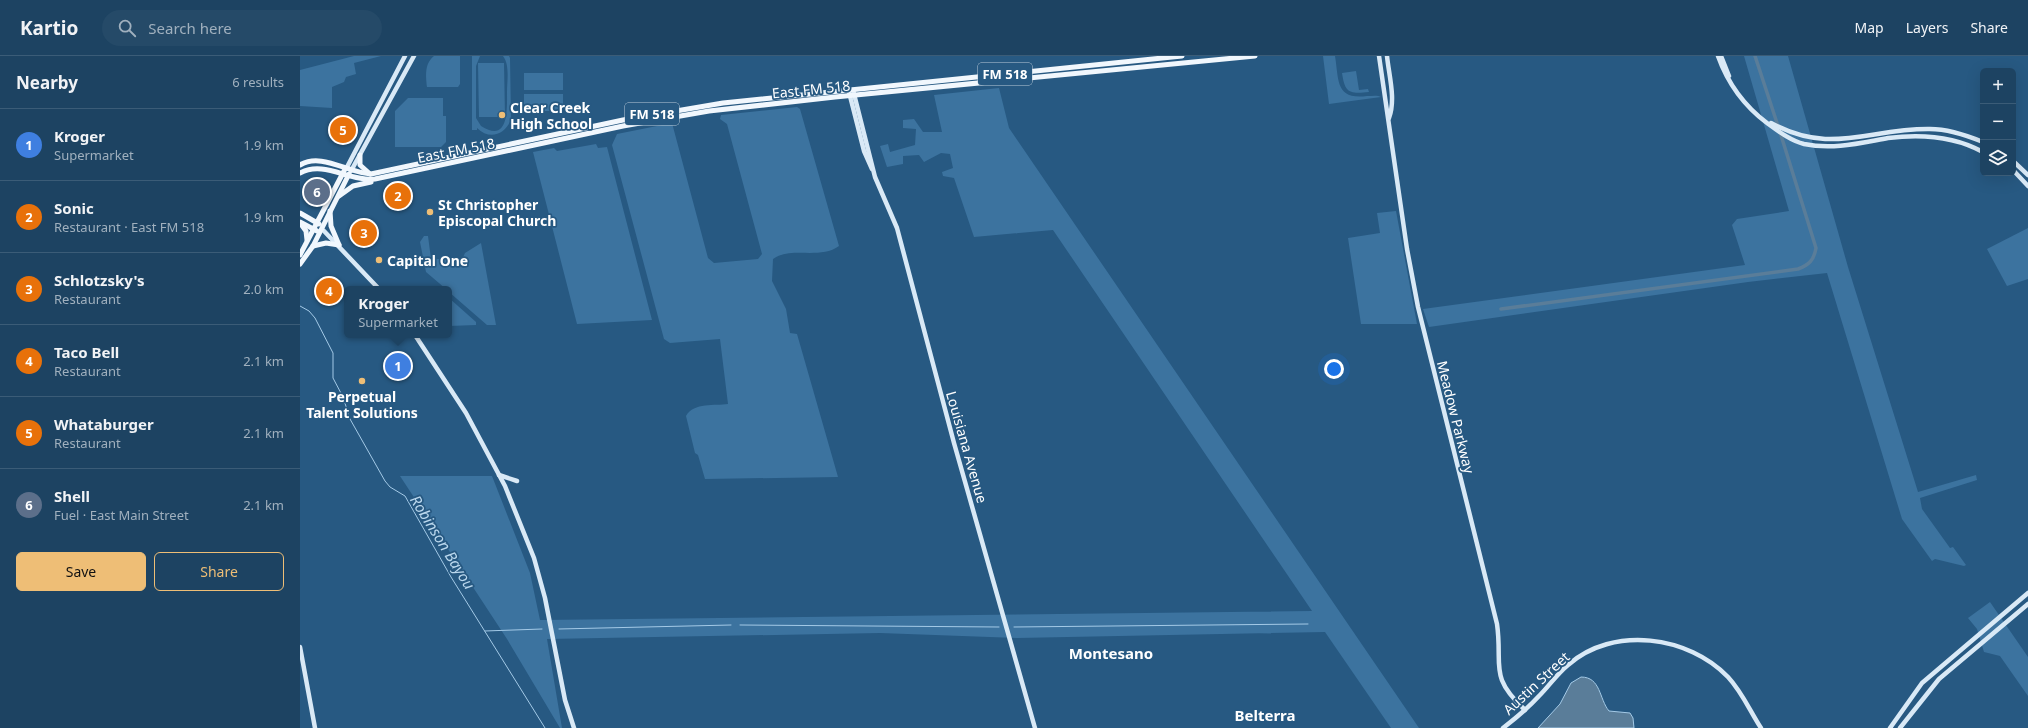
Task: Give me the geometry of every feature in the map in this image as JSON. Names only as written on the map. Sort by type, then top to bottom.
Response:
[{"type":"main road","name":"East FM 518","points":[[915,87],[1182,56]]},
{"type":"main road","name":"East FM 518","points":[[373,176],[572,130],[723,102],[785,96],[851,93],[1255,56]]},
{"type":"main road","name":"East FM 518","points":[[373,176],[502,153],[624,126],[724,110],[851,93]]},
{"type":"main road","points":[[785,96],[785,103]]},
{"type":"main road","points":[[723,102],[724,110]]},
{"type":"main road","points":[[660,113],[661,120]]},
{"type":"main road","points":[[623,120],[624,126]]},
{"type":"main road","points":[[572,130],[575,137]]},
{"type":"main road","points":[[500,146],[502,153]]},
{"type":"main road","points":[[360,155],[360,165],[373,176]]},
{"type":"main road","points":[[300,170],[307,166],[307,161]]},
{"type":"main road","points":[[300,165],[307,161],[322,161],[348,170],[338,197]]},
{"type":"main road","points":[[300,173],[315,168],[346,175],[360,180],[373,176]]},
{"type":"main road","name":"FM 518","points":[[321,228],[338,197],[353,186],[371,182],[373,176],[348,170]]},
{"type":"main road","name":"FM 518","points":[[300,264],[313,246],[346,175]]},
{"type":"main road","points":[[330,210],[331,226],[339,245]]},
{"type":"main road","points":[[300,213],[321,228]]},
{"type":"main road","points":[[300,223],[314,229],[321,228]]},
{"type":"main road","points":[[300,223],[306,231],[306,244]]},
{"type":"main road","points":[[300,255],[314,229]]},
{"type":"main road","points":[[313,246],[326,243],[339,245]]},
{"type":"street","points":[[348,170],[405,56]]},
{"type":"street","points":[[348,170],[360,155],[414,56]]},
{"type":"street","name":"Meadow Parkway","points":[[1379,56],[1386,112],[1389,118],[1411,272],[1427,343],[1497,624],[1498,670],[1509,693],[1525,710]]},
{"type":"street","name":"Meadow Parkway","points":[[1386,56],[1392,93],[1391,112],[1389,118]]},
{"type":"street","points":[[1718,56],[1724,72],[1737,95],[1756,115],[1773,128],[1784,132],[1813,139],[1836,141],[1897,132],[1930,129],[1957,133],[1980,141]]},
{"type":"street","points":[[1722,56],[1725,66],[1739,93],[1749,106],[1768,121],[1803,144],[1828,147],[1861,144],[1890,138],[1922,135],[1954,140],[1980,151]]},
{"type":"street","name":"Louisiana Avenue","points":[[851,93],[874,174],[897,228],[954,443],[1035,728]]},
{"type":"street","points":[[2016,164],[2028,174]]},
{"type":"street","points":[[2016,173],[2028,186]]},
{"type":"street","points":[[321,228],[339,245],[376,286]]},
{"type":"street","points":[[417,338],[466,413],[499,475],[535,562],[545,598],[565,700],[574,728]]},
{"type":"street","points":[[499,475],[517,481]]},
{"type":"street","points":[[1890,728],[1922,683],[2028,593]]},
{"type":"street","points":[[1900,728],[1939,679],[2028,604]]},
{"type":"street","name":"Austin Street","points":[[1503,728],[1525,710],[1569,664],[1582,656],[1613,643],[1628,640],[1646,640],[1680,647],[1712,663],[1737,688],[1761,728]]},
{"type":"street","points":[[300,647],[316,728]]},
{"type":"shaded area","points":[[354,56],[381,56],[354,63],[356,74],[346,77],[344,82],[332,87],[332,108],[300,106],[300,70]]},
{"type":"shaded area","points":[[434,56],[460,56],[460,84],[458,87],[427,87],[427,66]]},
{"type":"shaded area","points":[[472,56],[480,56],[476,66],[476,118],[481,126],[497,131],[502,128],[507,107],[508,73],[507,64],[503,56],[509,56],[510,58],[511,119],[505,129],[497,134],[487,134],[477,128],[477,130],[472,130]]},
{"type":"shaded area","points":[[1323,56],[1335,56],[1340,86],[1349,95],[1381,97],[1329,104]]},
{"type":"shaded area","points":[[1744,56],[1788,56],[1848,267],[1918,492],[1976,475],[1977,480],[1920,498],[1922,509],[1950,548],[1953,547],[1966,565],[1964,566],[1935,559],[1932,561],[1902,519],[1827,273],[1748,282],[1429,327],[1423,309],[1745,265],[1732,225],[1737,219],[1789,211]]},
{"type":"shaded area","points":[[478,63],[504,63],[505,117],[479,117]]},
{"type":"shaded area","points":[[1356,71],[1359,90],[1368,89],[1369,92],[1352,92],[1349,91],[1345,85],[1342,73]]},
{"type":"shaded area","points":[[524,73],[563,73],[563,90],[524,90]]},
{"type":"shaded area","points":[[999,88],[1009,128],[1419,728],[1391,728],[1325,632],[1017,638],[880,633],[547,639],[562,728],[560,728],[507,639],[400,476],[492,476],[530,573],[540,620],[1312,611],[1053,230],[974,237],[954,178],[943,176],[942,172],[953,168],[950,154],[941,153],[924,162],[919,155],[903,156],[903,164],[887,167],[880,146],[888,144],[890,152],[915,145],[916,129],[903,128],[903,120],[914,119],[923,132],[942,132],[934,95]]},
{"type":"shaded area","points":[[524,94],[563,94],[563,111],[524,111]]},
{"type":"shaded area","points":[[408,98],[443,98],[443,116],[446,116],[446,142],[441,147],[395,147],[395,111]]},
{"type":"shaded area","points":[[797,107],[800,109],[839,246],[823,252],[788,253],[780,255],[773,259],[772,281],[786,309],[790,333],[797,334],[838,477],[705,479],[698,455],[695,453],[686,416],[694,408],[728,404],[720,339],[670,343],[664,339],[612,145],[617,134],[672,123],[708,258],[714,263],[758,259],[762,254],[727,124],[720,119],[721,115]]},
{"type":"shaded area","points":[[596,144],[598,148],[607,147],[652,320],[577,324],[533,152],[554,148],[557,151]]},
{"type":"shaded area","points":[[1396,211],[1417,324],[1361,324],[1348,238],[1380,233],[1377,213]]},
{"type":"shaded area","points":[[2028,228],[2028,279],[2007,286],[1987,249]]},
{"type":"shaded area","points":[[424,236],[428,236],[431,259],[456,259],[459,266],[465,253],[481,243],[496,325],[487,325],[452,295],[452,286],[442,286],[426,272],[420,242]]},
{"type":"shaded area","points":[[452,301],[476,322],[476,325],[452,326]]},
{"type":"shaded area","points":[[1990,602],[2028,657],[2028,696],[2000,656],[1984,652],[1977,629],[1968,618]]},
{"type":"shaded area","points":[[1581,677],[1588,678],[1596,685],[1609,711],[1630,713],[1633,718],[1634,728],[1538,728],[1560,704],[1571,683]]},
{"type":"waterway","points":[[1755,56],[1778,126]]},
{"type":"waterway","points":[[1501,309],[1798,269],[1805,266],[1814,256],[1816,248],[1780,132]]},
{"type":"waterway","name":"Robinson Bayou","points":[[300,306],[309,311],[315,318],[333,353],[333,378],[343,397],[350,419],[385,481],[390,487],[405,496],[451,577],[545,728]]},
{"type":"waterway","points":[[1014,627],[1308,624]]},
{"type":"waterway","points":[[559,629],[731,625]]},
{"type":"waterway","points":[[740,625],[999,627]]},
{"type":"waterway","points":[[485,631],[542,629]]},
{"type":"place","name":"Clear Creek High School","points":[[502,115]]},
{"type":"place","name":"Whataburger","points":[[343,130]]},
{"type":"place","name":"Shell","points":[[317,192]]},
{"type":"place","name":"Sonic","points":[[398,196]]},
{"type":"place","name":"St Christopher Episcopal Church","points":[[430,212]]},
{"type":"place","name":"Schlotzsky's","points":[[364,233]]},
{"type":"place","name":"Capital One","points":[[379,260]]},
{"type":"place","name":"Taco Bell","points":[[329,291]]},
{"type":"place","name":"Kroger","points":[[398,366]]},
{"type":"place","name":"Perpetual Talent Solutions","points":[[362,381]]},
{"type":"district","name":"Montesano","points":[[1111,653]]},
{"type":"district","name":"Belterra","points":[[1265,715]]}]
